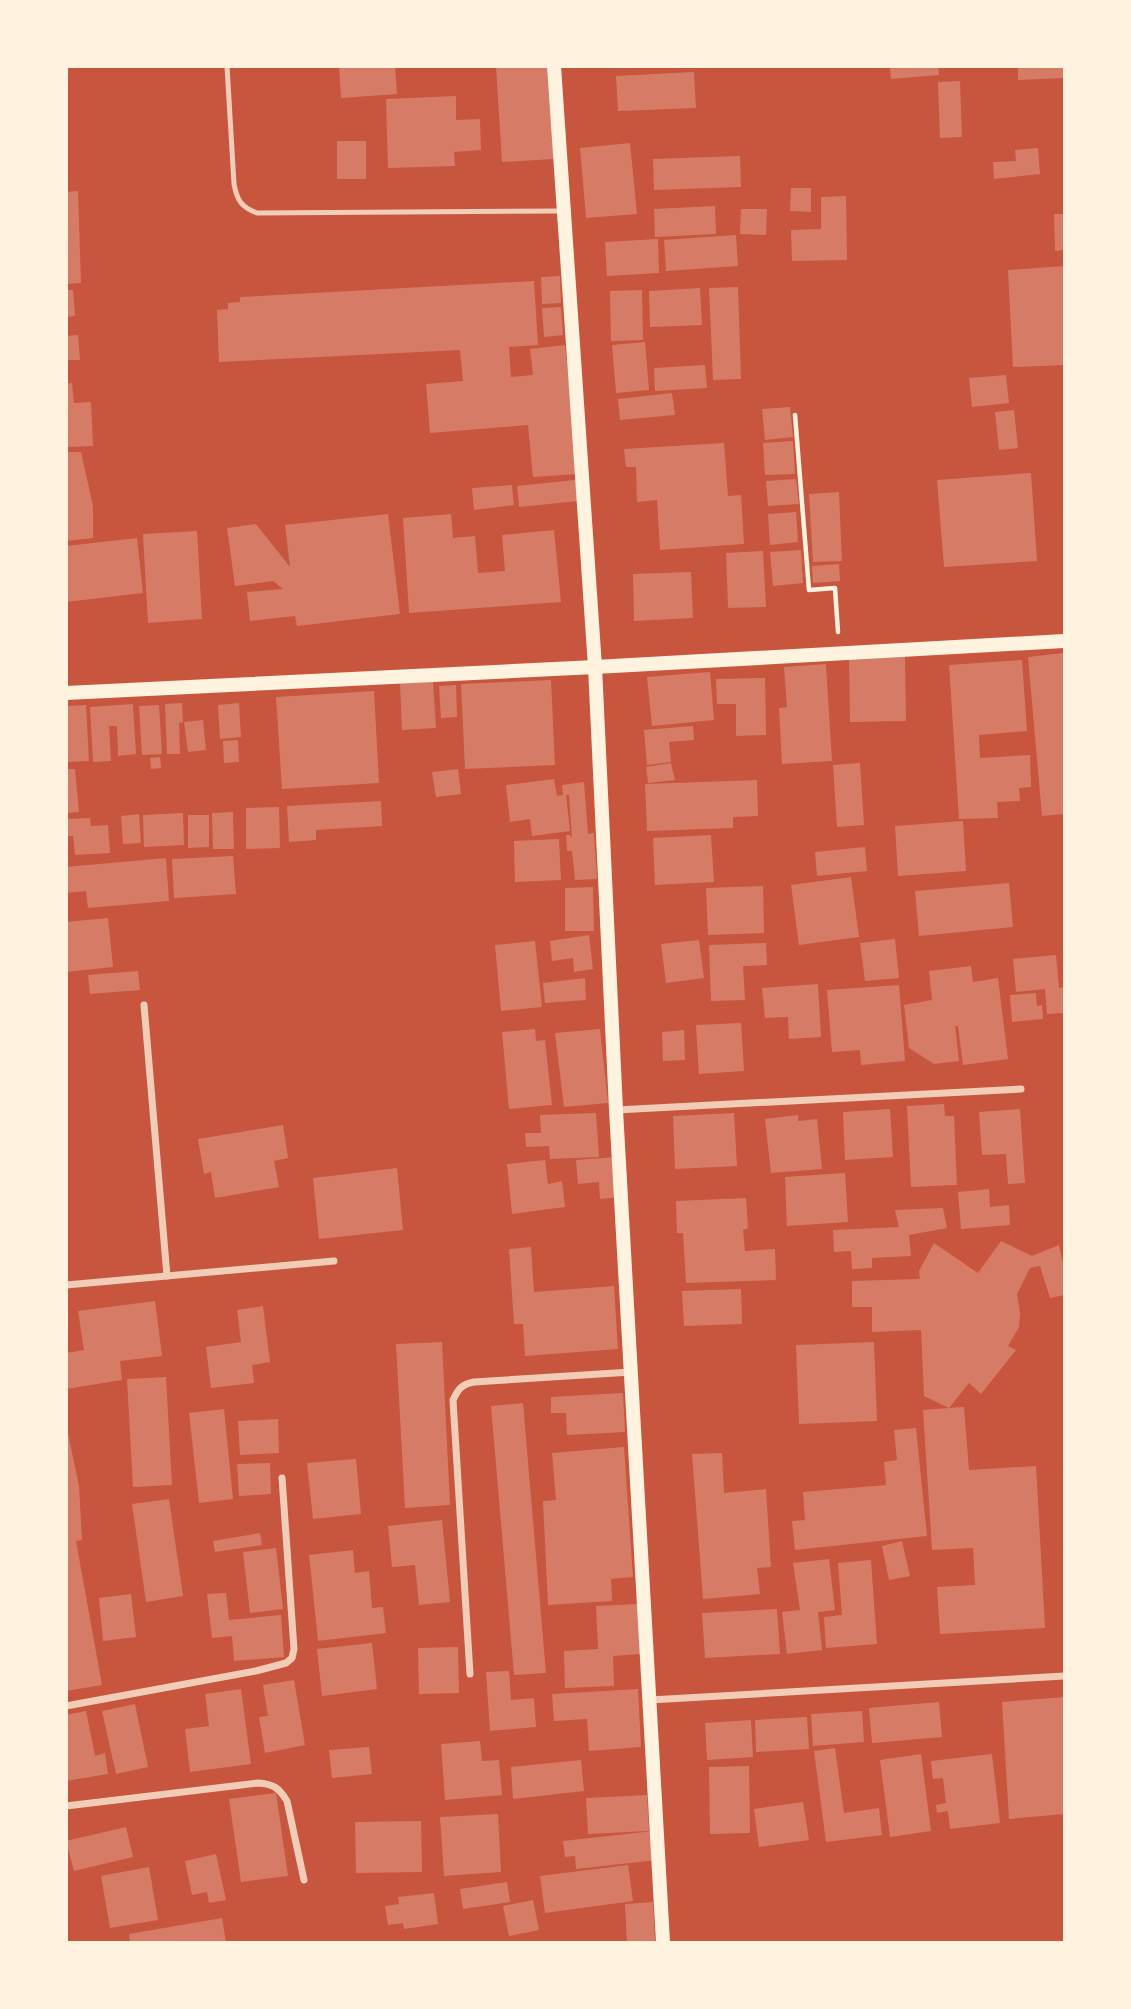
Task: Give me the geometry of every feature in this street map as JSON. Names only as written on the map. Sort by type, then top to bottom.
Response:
[{"type":"main road","points":[[554,66],[595,667],[663,1942]]},
{"type":"main road","points":[[66,693],[1065,640]]},
{"type":"street","points":[[144,1005],[167,1276]]},
{"type":"street","points":[[617,1110],[1021,1089]]},
{"type":"street","points":[[66,1285],[334,1261]]},
{"type":"street","points":[[470,1674],[453,1400],[458,1390],[474,1382],[631,1371]]},
{"type":"street","points":[[66,1706],[256,1671],[286,1663],[292,1658],[294,1649],[282,1478]]},
{"type":"street","points":[[650,1700],[1065,1676]]},
{"type":"street","points":[[66,1805],[270,1783],[280,1790],[287,1801],[304,1880]]},
{"type":"lane","points":[[227,66],[234,184],[237,198],[244,208],[257,213],[564,211]]},
{"type":"path","points":[[795,415],[809,590],[835,588],[839,653]]},
{"type":"building","points":[[339,66],[395,66],[397,94],[341,98]]},
{"type":"building","points":[[496,66],[548,66],[554,159],[502,162]]},
{"type":"building","points":[[890,66],[938,66],[939,75],[891,79]]},
{"type":"building","points":[[1018,66],[1064,66],[1064,78],[1018,80]]},
{"type":"building","points":[[694,72],[696,108],[618,111],[616,76]]},
{"type":"building","points":[[960,81],[962,137],[940,138],[938,82]]},
{"type":"building","points":[[456,96],[456,120],[480,119],[481,150],[454,152],[455,166],[388,168],[386,99]]},
{"type":"building","points":[[337,141],[366,141],[366,179],[337,179]]},
{"type":"building","points":[[630,143],[637,214],[586,218],[580,148]]},
{"type":"building","points":[[1038,148],[1040,174],[994,179],[993,162],[1016,161],[1015,150]]},
{"type":"building","points":[[740,156],[741,187],[654,190],[653,159]]},
{"type":"building","points":[[791,188],[811,188],[811,212],[790,211]]},
{"type":"building","points":[[78,191],[81,283],[66,284],[66,192]]},
{"type":"building","points":[[846,196],[847,260],[792,261],[791,230],[821,229],[821,197]]},
{"type":"building","points":[[715,206],[716,234],[655,237],[654,209]]},
{"type":"building","points":[[741,209],[767,209],[766,235],[740,234]]},
{"type":"building","points":[[1054,214],[1064,214],[1064,250],[1055,251]]},
{"type":"building","points":[[736,235],[738,266],[666,271],[664,240]]},
{"type":"building","points":[[658,239],[659,273],[607,276],[605,242]]},
{"type":"building","points":[[1064,266],[1064,365],[1013,367],[1008,270]]},
{"type":"building","points":[[560,276],[561,303],[542,304],[541,277]]},
{"type":"building","points":[[534,281],[538,345],[509,347],[511,377],[533,375],[530,349],[565,345],[578,474],[533,477],[528,425],[430,433],[426,384],[463,381],[460,350],[219,362],[217,310],[228,309],[228,303],[240,302],[240,297]]},
{"type":"building","points":[[738,287],[741,379],[713,380],[709,288]]},
{"type":"building","points":[[700,288],[702,325],[650,327],[649,291]]},
{"type":"building","points":[[66,290],[73,290],[75,316],[66,317]]},
{"type":"building","points":[[642,290],[643,340],[611,341],[610,291]]},
{"type":"building","points":[[561,307],[563,335],[544,337],[542,308]]},
{"type":"building","points":[[78,335],[80,360],[66,360],[66,336]]},
{"type":"building","points":[[645,342],[649,390],[616,393],[612,345]]},
{"type":"building","points":[[705,365],[707,388],[655,391],[654,368]]},
{"type":"building","points":[[1006,375],[1009,403],[972,407],[969,378]]},
{"type":"building","points":[[72,383],[74,403],[91,402],[93,446],[66,447],[66,384]]},
{"type":"building","points":[[672,393],[675,415],[620,420],[618,399]]},
{"type":"building","points":[[790,407],[793,437],[765,440],[762,409]]},
{"type":"building","points":[[1014,410],[1018,448],[999,450],[995,412]]},
{"type":"building","points":[[793,441],[795,474],[765,475],[763,443]]},
{"type":"building","points":[[724,443],[728,496],[741,495],[744,544],[660,550],[657,500],[637,502],[636,467],[626,467],[624,449]]},
{"type":"building","points":[[66,452],[81,452],[93,506],[93,538],[66,541]]},
{"type":"building","points":[[1031,473],[1037,561],[944,567],[937,480]]},
{"type":"building","points":[[796,479],[799,504],[768,506],[766,481]]},
{"type":"building","points":[[575,480],[578,501],[519,507],[517,486]]},
{"type":"building","points":[[512,485],[514,505],[474,510],[472,488]]},
{"type":"building","points":[[839,492],[842,561],[813,562],[809,494]]},
{"type":"building","points":[[796,512],[798,542],[770,545],[768,514]]},
{"type":"building","points":[[388,514],[400,614],[297,626],[295,616],[250,621],[247,592],[283,589],[273,581],[235,586],[227,528],[256,524],[290,567],[285,525]]},
{"type":"building","points":[[451,514],[453,538],[475,536],[478,573],[505,571],[502,535],[554,530],[561,602],[409,613],[403,518]]},
{"type":"building","points":[[197,531],[202,619],[148,623],[143,534]]},
{"type":"building","points":[[137,538],[143,593],[66,602],[66,546]]},
{"type":"building","points":[[801,550],[803,583],[773,586],[770,552]]},
{"type":"building","points":[[763,551],[766,607],[728,608],[726,553]]},
{"type":"building","points":[[839,564],[840,581],[813,583],[812,566]]},
{"type":"building","points":[[691,572],[693,618],[634,621],[633,574]]},
{"type":"building","points":[[1064,653],[1064,814],[1042,816],[1028,657]]},
{"type":"building","points":[[905,655],[906,721],[850,722],[849,656]]},
{"type":"building","points":[[1022,660],[1027,731],[979,735],[980,758],[1030,755],[1031,787],[1019,788],[1020,801],[997,802],[998,818],[959,819],[949,665]]},
{"type":"building","points":[[826,664],[832,761],[782,764],[779,708],[787,707],[784,667]]},
{"type":"building","points":[[710,672],[714,720],[652,726],[647,677]]},
{"type":"building","points":[[765,678],[766,735],[736,736],[736,704],[717,704],[716,679]]},
{"type":"building","points":[[551,680],[555,765],[465,769],[461,684]]},
{"type":"building","points":[[433,681],[436,728],[402,730],[400,682]]},
{"type":"building","points":[[456,685],[457,717],[441,718],[439,686]]},
{"type":"building","points":[[374,691],[379,783],[282,789],[276,697]]},
{"type":"building","points":[[182,703],[183,722],[179,723],[180,754],[167,754],[165,704]]},
{"type":"building","points":[[239,703],[241,737],[220,739],[218,705]]},
{"type":"building","points":[[133,704],[136,754],[118,756],[117,726],[109,726],[111,761],[93,762],[90,707]]},
{"type":"building","points":[[86,705],[89,761],[66,762],[66,706]]},
{"type":"building","points":[[159,705],[162,754],[142,755],[139,706]]},
{"type":"building","points":[[203,720],[206,750],[188,752],[184,722]]},
{"type":"building","points":[[693,726],[694,740],[669,742],[671,762],[647,765],[644,730]]},
{"type":"building","points":[[238,740],[239,762],[224,763],[223,741]]},
{"type":"building","points":[[160,757],[161,768],[151,769],[150,758]]},
{"type":"building","points":[[671,763],[675,780],[648,783],[646,767]]},
{"type":"building","points":[[860,763],[864,825],[837,827],[833,765]]},
{"type":"building","points":[[66,769],[75,769],[79,812],[66,813]]},
{"type":"building","points":[[458,769],[461,794],[436,797],[432,772]]},
{"type":"building","points":[[554,779],[557,796],[563,795],[562,785],[584,782],[588,834],[594,833],[597,879],[575,880],[572,851],[567,851],[566,835],[572,838],[569,795],[566,795],[570,831],[532,836],[530,819],[510,822],[506,785]]},
{"type":"building","points":[[757,780],[758,816],[733,817],[733,828],[647,831],[645,784]]},
{"type":"building","points":[[381,801],[382,826],[316,830],[316,840],[289,842],[287,806]]},
{"type":"building","points":[[279,807],[280,848],[246,849],[246,808]]},
{"type":"building","points":[[233,812],[234,849],[213,849],[212,813]]},
{"type":"building","points":[[183,813],[184,845],[144,847],[143,815]]},
{"type":"building","points":[[139,814],[141,843],[123,844],[121,816]]},
{"type":"building","points":[[188,815],[209,815],[209,847],[188,848]]},
{"type":"building","points":[[90,818],[91,826],[108,825],[110,853],[75,855],[73,836],[66,836],[66,819]]},
{"type":"building","points":[[963,821],[966,871],[898,876],[895,826]]},
{"type":"building","points":[[711,835],[714,882],[655,885],[653,838]]},
{"type":"building","points":[[559,839],[561,880],[515,882],[514,841]]},
{"type":"building","points":[[865,847],[867,871],[817,876],[815,852]]},
{"type":"building","points":[[233,856],[236,894],[174,898],[172,859]]},
{"type":"building","points":[[166,858],[169,901],[88,908],[86,891],[66,893],[66,867]]},
{"type":"building","points":[[851,877],[859,937],[799,945],[791,885]]},
{"type":"building","points":[[1009,883],[1013,927],[919,936],[915,891]]},
{"type":"building","points":[[763,886],[764,933],[708,935],[706,888]]},
{"type":"building","points":[[593,887],[594,931],[565,931],[565,888]]},
{"type":"building","points":[[108,918],[113,967],[66,972],[66,922]]},
{"type":"building","points":[[589,935],[593,969],[574,972],[573,958],[552,961],[550,941]]},
{"type":"building","points":[[895,939],[899,978],[865,981],[860,943]]},
{"type":"building","points":[[699,940],[704,978],[666,983],[661,944]]},
{"type":"building","points":[[535,941],[542,1007],[501,1011],[495,945]]},
{"type":"building","points":[[766,943],[767,965],[743,966],[745,1000],[711,1001],[709,945]]},
{"type":"building","points":[[1056,955],[1059,988],[1064,987],[1064,1013],[1047,1014],[1045,989],[1016,992],[1013,959]]},
{"type":"building","points":[[971,966],[973,982],[998,978],[1008,1059],[963,1065],[958,1026],[955,1026],[959,1061],[934,1064],[909,1048],[904,1005],[932,1000],[929,971]]},
{"type":"building","points":[[138,971],[140,990],[90,994],[88,975]]},
{"type":"building","points":[[585,978],[586,1000],[545,1003],[543,983]]},
{"type":"building","points":[[818,984],[821,1037],[789,1039],[788,1017],[765,1018],[762,988]]},
{"type":"building","points":[[899,985],[905,1061],[861,1065],[860,1050],[832,1052],[827,990]]},
{"type":"building","points":[[1036,993],[1037,1006],[1042,1005],[1043,1019],[1012,1022],[1010,995]]},
{"type":"building","points":[[741,1023],[744,1071],[699,1074],[696,1025]]},
{"type":"building","points":[[535,1029],[536,1041],[545,1040],[552,1105],[509,1109],[502,1032]]},
{"type":"building","points":[[600,1029],[608,1103],[564,1107],[555,1033]]},
{"type":"building","points":[[684,1030],[685,1060],[663,1061],[662,1032]]},
{"type":"building","points":[[944,1104],[945,1116],[954,1116],[957,1185],[911,1187],[907,1106]]},
{"type":"building","points":[[890,1109],[893,1157],[845,1160],[843,1112]]},
{"type":"building","points":[[1020,1109],[1025,1183],[1008,1184],[1006,1154],[982,1155],[979,1112]]},
{"type":"building","points":[[596,1113],[599,1157],[550,1159],[549,1146],[526,1147],[525,1133],[541,1133],[540,1115]]},
{"type":"building","points":[[734,1113],[737,1166],[675,1169],[673,1116]]},
{"type":"building","points":[[798,1115],[798,1121],[817,1119],[822,1169],[771,1173],[765,1119]]},
{"type":"building","points":[[283,1125],[288,1158],[274,1161],[279,1187],[215,1198],[211,1172],[204,1174],[198,1139]]},
{"type":"building","points":[[616,1157],[619,1197],[600,1199],[599,1182],[578,1184],[576,1160]]},
{"type":"building","points":[[545,1160],[548,1184],[562,1181],[565,1207],[512,1214],[507,1164]]},
{"type":"building","points":[[397,1168],[403,1230],[319,1239],[313,1178]]},
{"type":"building","points":[[845,1173],[848,1222],[787,1226],[785,1177]]},
{"type":"building","points":[[989,1189],[990,1207],[1009,1205],[1010,1225],[961,1229],[958,1192]]},
{"type":"building","points":[[746,1198],[748,1228],[743,1230],[745,1251],[775,1249],[776,1280],[686,1283],[683,1233],[677,1233],[676,1201]]},
{"type":"building","points":[[943,1208],[947,1228],[909,1235],[911,1256],[872,1258],[872,1268],[852,1269],[851,1251],[834,1252],[833,1230],[899,1227],[895,1210]]},
{"type":"building","points":[[1001,1241],[1032,1256],[1059,1245],[1064,1268],[1064,1295],[1050,1298],[1040,1266],[1030,1268],[1017,1294],[1019,1327],[1008,1346],[1016,1350],[981,1394],[969,1383],[949,1408],[924,1396],[921,1330],[872,1332],[872,1307],[852,1307],[852,1281],[920,1279],[919,1271],[934,1243],[978,1273]]},
{"type":"building","points":[[531,1247],[534,1292],[614,1286],[618,1349],[525,1356],[523,1324],[514,1324],[509,1249]]},
{"type":"building","points":[[741,1289],[742,1324],[684,1326],[682,1291]]},
{"type":"building","points":[[155,1301],[162,1356],[120,1361],[122,1380],[66,1389],[66,1353],[84,1350],[78,1311]]},
{"type":"building","points":[[263,1306],[270,1362],[252,1365],[254,1383],[211,1388],[206,1347],[241,1342],[237,1310]]},
{"type":"building","points":[[442,1342],[450,1505],[405,1508],[396,1344]]},
{"type":"building","points":[[874,1342],[877,1421],[799,1424],[796,1345]]},
{"type":"building","points":[[166,1377],[172,1485],[133,1487],[127,1379]]},
{"type":"building","points":[[623,1393],[625,1432],[567,1435],[566,1413],[551,1413],[551,1397]]},
{"type":"building","points":[[523,1403],[546,1673],[514,1675],[491,1406]]},
{"type":"building","points":[[964,1407],[969,1470],[1036,1466],[1045,1628],[940,1634],[937,1587],[975,1585],[973,1548],[932,1550],[923,1410]]},
{"type":"building","points":[[224,1409],[233,1499],[199,1503],[189,1413]]},
{"type":"building","points":[[278,1419],[279,1453],[240,1455],[238,1421]]},
{"type":"building","points":[[66,1424],[79,1486],[82,1540],[76,1541],[102,1685],[66,1691]]},
{"type":"building","points":[[916,1428],[927,1536],[795,1550],[792,1521],[805,1520],[803,1492],[886,1485],[884,1462],[897,1460],[894,1430]]},
{"type":"building","points":[[624,1447],[633,1577],[611,1579],[612,1601],[548,1605],[543,1501],[556,1500],[552,1453]]},
{"type":"building","points":[[722,1453],[724,1493],[766,1489],[771,1567],[757,1568],[760,1594],[703,1599],[692,1454]]},
{"type":"building","points":[[356,1459],[361,1514],[313,1519],[307,1463]]},
{"type":"building","points":[[270,1463],[271,1494],[239,1496],[237,1464]]},
{"type":"building","points":[[169,1499],[183,1596],[146,1602],[132,1504]]},
{"type":"building","points":[[442,1520],[450,1602],[419,1605],[415,1565],[392,1567],[388,1526]]},
{"type":"building","points":[[260,1533],[262,1545],[215,1552],[213,1541]]},
{"type":"building","points":[[902,1541],[910,1576],[889,1580],[882,1546]]},
{"type":"building","points":[[276,1548],[283,1609],[250,1613],[243,1552]]},
{"type":"building","points":[[353,1550],[355,1573],[369,1571],[372,1608],[383,1607],[386,1633],[318,1641],[309,1555]]},
{"type":"building","points":[[829,1559],[835,1610],[818,1612],[822,1650],[787,1654],[782,1612],[800,1610],[793,1563]]},
{"type":"building","points":[[871,1560],[877,1644],[826,1648],[824,1617],[842,1615],[838,1563]]},
{"type":"building","points":[[226,1593],[229,1620],[281,1615],[284,1657],[234,1661],[232,1636],[212,1638],[207,1594]]},
{"type":"building","points":[[131,1594],[136,1637],[103,1641],[99,1598]]},
{"type":"building","points":[[638,1604],[641,1654],[613,1656],[614,1686],[565,1688],[564,1651],[598,1649],[596,1606]]},
{"type":"building","points":[[777,1609],[780,1654],[705,1658],[702,1613]]},
{"type":"building","points":[[372,1643],[377,1689],[322,1696],[317,1649]]},
{"type":"building","points":[[458,1647],[459,1693],[419,1694],[418,1648]]},
{"type":"building","points":[[509,1671],[511,1700],[534,1698],[536,1727],[490,1731],[486,1672]]},
{"type":"building","points":[[294,1680],[305,1745],[265,1753],[259,1717],[268,1716],[263,1685]]},
{"type":"building","points":[[241,1689],[251,1764],[190,1772],[185,1729],[209,1726],[205,1694]]},
{"type":"building","points":[[638,1689],[641,1747],[589,1751],[587,1719],[554,1721],[552,1694]]},
{"type":"building","points":[[1064,1697],[1064,1814],[1009,1819],[1002,1702]]},
{"type":"building","points":[[939,1702],[942,1737],[872,1743],[869,1708]]},
{"type":"building","points":[[135,1704],[148,1767],[116,1774],[102,1711]]},
{"type":"building","points":[[86,1711],[95,1756],[105,1753],[108,1774],[66,1781],[66,1715]]},
{"type":"building","points":[[862,1711],[864,1742],[813,1746],[811,1714]]},
{"type":"building","points":[[807,1717],[809,1749],[756,1752],[755,1720]]},
{"type":"building","points":[[751,1720],[753,1757],[707,1760],[705,1723]]},
{"type":"building","points":[[480,1741],[482,1761],[499,1760],[502,1795],[445,1800],[441,1744]]},
{"type":"building","points":[[369,1747],[372,1774],[332,1778],[329,1750]]},
{"type":"building","points":[[835,1748],[844,1813],[879,1808],[882,1835],[826,1842],[814,1751]]},
{"type":"building","points":[[921,1754],[931,1831],[890,1837],[880,1760]]},
{"type":"building","points":[[992,1754],[1000,1823],[950,1829],[948,1811],[937,1813],[936,1805],[946,1803],[943,1778],[933,1779],[931,1761]]},
{"type":"building","points":[[581,1760],[584,1791],[513,1799],[511,1767]]},
{"type":"building","points":[[749,1766],[750,1833],[710,1834],[709,1767]]},
{"type":"building","points":[[276,1793],[288,1876],[241,1882],[229,1799]]},
{"type":"building","points":[[647,1795],[649,1831],[588,1834],[586,1798]]},
{"type":"building","points":[[803,1802],[809,1840],[759,1847],[754,1809]]},
{"type":"building","points":[[498,1814],[501,1872],[444,1876],[440,1817]]},
{"type":"building","points":[[421,1821],[422,1872],[356,1873],[355,1822]]},
{"type":"building","points":[[126,1827],[133,1857],[74,1871],[66,1841]]},
{"type":"building","points":[[653,1831],[657,1860],[576,1869],[575,1856],[565,1857],[563,1841]]},
{"type":"building","points":[[216,1854],[226,1900],[209,1903],[207,1892],[192,1895],[185,1861]]},
{"type":"building","points":[[628,1865],[633,1901],[545,1913],[540,1876]]},
{"type":"building","points":[[149,1867],[158,1920],[110,1928],[101,1876]]},
{"type":"building","points":[[507,1882],[510,1902],[463,1909],[460,1889]]},
{"type":"building","points":[[434,1893],[438,1924],[404,1929],[403,1923],[388,1925],[385,1906],[399,1904],[398,1897]]},
{"type":"building","points":[[533,1900],[539,1930],[509,1936],[503,1906]]},
{"type":"building","points":[[653,1902],[655,1942],[627,1942],[625,1904]]},
{"type":"building","points":[[222,1918],[226,1942],[130,1942],[129,1934]]}]
